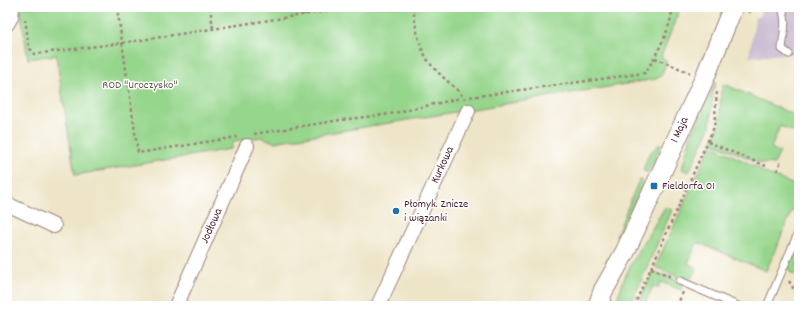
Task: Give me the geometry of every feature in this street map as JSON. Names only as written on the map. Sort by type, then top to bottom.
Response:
[{"type":"main road","name":"1 Maja","points":[[598,306],[603,291],[625,252],[704,77],[741,11]]},
{"type":"main road","name":"1 Maja","points":[[610,306],[625,252]]},
{"type":"street","points":[[7,24],[18,10]]},
{"type":"street","name":"Kurkowa","points":[[378,306],[466,104]]},
{"type":"street","name":"Jodłowa","points":[[176,306],[245,139]]},
{"type":"street","points":[[7,204],[54,226]]},
{"type":"lane","points":[[781,7],[784,11],[782,49],[789,54]]},
{"type":"lane","points":[[766,306],[799,232]]},
{"type":"lane","points":[[683,282],[738,306]]},
{"type":"path","points":[[117,7],[138,153],[245,139],[340,120],[466,104],[645,73],[655,58],[672,15],[672,7]]},
{"type":"path","points":[[210,7],[213,28]]},
{"type":"path","points":[[304,7],[306,15]]},
{"type":"path","points":[[18,10],[29,47],[34,54],[122,43],[353,7]]},
{"type":"path","points":[[413,7],[416,30],[423,53],[434,69],[466,104]]},
{"type":"path","points":[[741,11],[752,7]]},
{"type":"path","points":[[655,58],[690,73]]},
{"type":"path","points":[[634,306],[708,142],[716,121],[718,89]]},
{"type":"path","points":[[708,142],[766,166]]},
{"type":"path","points":[[777,171],[781,161]]},
{"type":"path","points":[[650,268],[683,282],[677,306]]},
{"type":"path","points":[[789,281],[799,298]]},
{"type":"shaded area","points":[[762,7],[799,7],[799,53],[749,57],[755,17],[760,17]]},
{"type":"green space","name":"ROD \"Uroczysko\"","points":[[20,7],[680,8],[661,57],[667,61],[661,76],[656,79],[274,142],[261,137],[234,141],[231,149],[75,175],[56,55],[28,59]]},
{"type":"green space","points":[[715,83],[710,127],[689,172],[682,169],[690,138]]},
{"type":"green space","points":[[724,84],[799,117],[799,134],[780,126],[771,148],[780,152],[774,164],[760,163],[712,142],[719,126],[721,92]]},
{"type":"green space","points":[[660,143],[661,146],[649,171],[646,172],[643,170],[649,154]]},
{"type":"green space","points":[[711,145],[759,168],[763,172],[799,187],[799,211],[793,209],[766,271],[697,242],[688,264],[697,268],[691,279],[686,277],[680,278],[655,267]]},
{"type":"green space","points":[[639,180],[642,180],[643,185],[620,234],[616,236]]},
{"type":"green space","points":[[665,207],[672,210],[630,306],[615,306],[624,279],[631,264]]},
{"type":"green space","points":[[799,241],[799,260],[797,265],[799,266],[799,276],[791,273],[788,267]]},
{"type":"green space","points":[[653,271],[678,281],[682,285],[681,290],[661,282],[658,288],[653,286],[644,306],[638,306]]},
{"type":"place","name":"Fieldorfa 01","points":[[654,186]]},
{"type":"place","name":"Płomyk. Znicze i wiązanki","points":[[396,211]]}]
